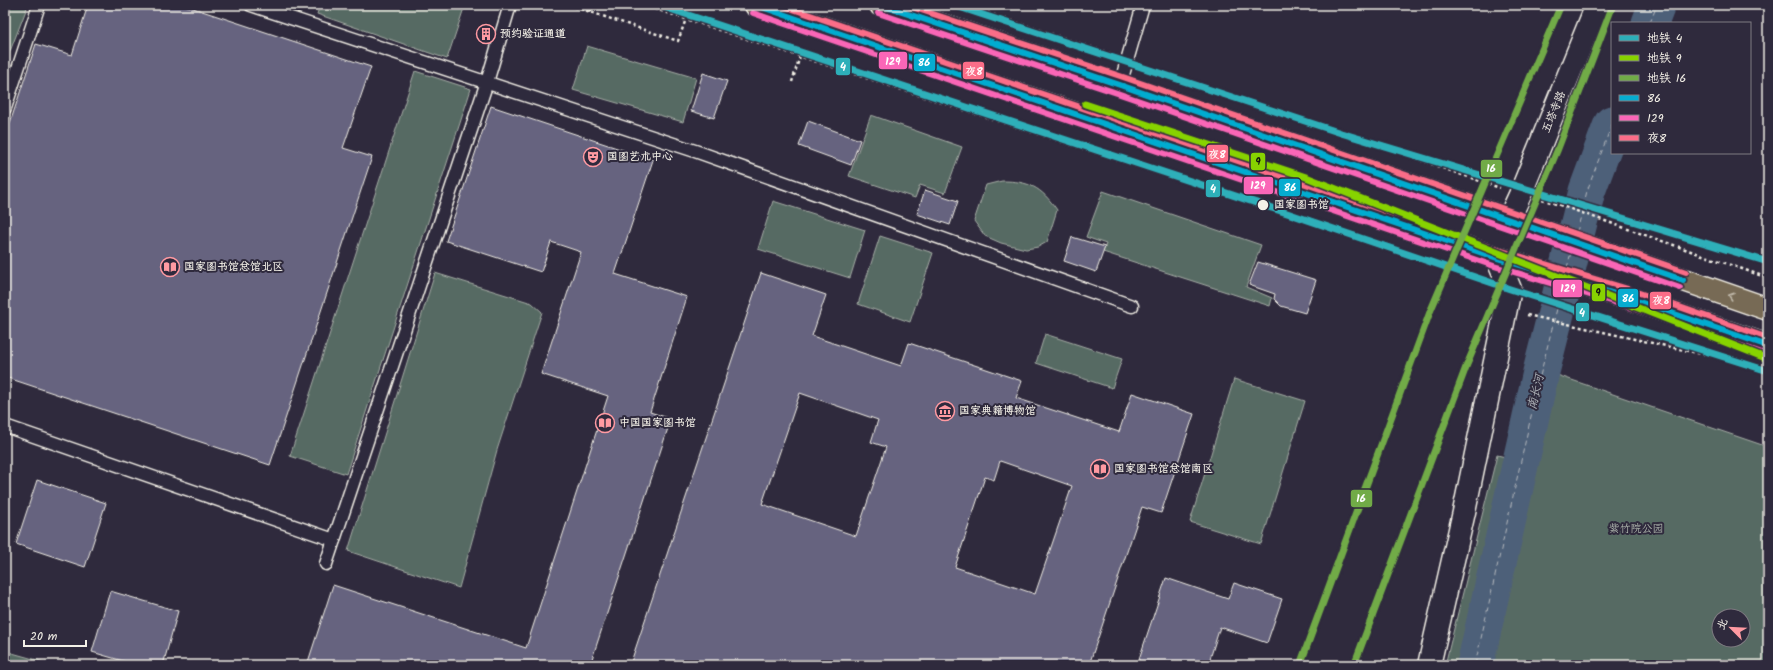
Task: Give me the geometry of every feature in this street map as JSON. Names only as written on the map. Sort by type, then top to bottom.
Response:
[{"type":"main road","points":[[756,5],[1507,261],[1625,297],[1768,346]]},
{"type":"main road","points":[[881,5],[1120,85],[1768,309]]},
{"type":"street","name":"五塔寺路","points":[[1509,219],[1597,5]]},
{"type":"street","points":[[1429,665],[1464,512],[1510,289],[1507,261]]},
{"type":"lane","points":[[5,108],[39,5]]},
{"type":"lane","points":[[251,5],[694,151],[1132,306]]},
{"type":"lane","points":[[326,564],[487,82],[510,5]]},
{"type":"lane","points":[[1120,85],[1143,5]]},
{"type":"lane","points":[[5,426],[334,540]]},
{"type":"path","points":[[569,5],[678,41],[686,19]]},
{"type":"path","points":[[590,12],[592,5]]},
{"type":"path","points":[[643,5],[1510,289],[1524,315],[1605,332],[1768,370]]},
{"type":"path","points":[[965,5],[1127,59],[1520,195],[1546,200],[1768,278]]},
{"type":"path","points":[[792,82],[800,56]]},
{"type":"green space","points":[[5,5],[28,5],[5,64]]},
{"type":"green space","points":[[320,5],[465,5],[447,59],[317,14]]},
{"type":"green space","points":[[587,46],[696,78],[683,122],[573,90]]},
{"type":"green space","points":[[415,71],[471,89],[346,474],[290,456]]},
{"type":"green space","points":[[871,115],[962,147],[945,193],[920,185],[915,198],[849,176]]},
{"type":"green space","points":[[1002,181],[1020,182],[1034,187],[1051,202],[1057,210],[1047,242],[1038,247],[1026,249],[1001,243],[985,236],[974,221],[986,185]]},
{"type":"green space","points":[[1103,191],[1261,245],[1246,287],[1272,298],[1270,306],[1103,252],[1106,244],[1086,237]]},
{"type":"green space","points":[[773,201],[865,230],[850,278],[758,249]]},
{"type":"green space","points":[[880,236],[933,253],[910,322],[858,304]]},
{"type":"green space","points":[[435,273],[532,303],[542,312],[497,450],[459,588],[348,551]]},
{"type":"green space","points":[[1045,334],[1122,359],[1112,388],[1036,363]]},
{"type":"green space","name":"紫竹院公园","points":[[1557,375],[1768,447],[1768,665],[1445,665],[1497,455],[1536,464]]},
{"type":"green space","points":[[1234,379],[1305,401],[1261,544],[1190,522]]},
{"type":"green space","points":[[5,651],[55,665],[5,665]]},
{"type":"building","name":"国家图书馆总馆北区","points":[[88,5],[184,5],[371,67],[343,148],[372,157],[270,465],[5,377],[5,138],[36,44],[72,55]]},
{"type":"building","points":[[703,73],[727,81],[714,118],[691,111]]},
{"type":"building","points":[[491,106],[653,160],[615,274],[687,297],[650,412],[671,419],[590,665],[307,665],[333,585],[526,648],[608,396],[541,374],[581,252],[551,242],[541,272],[446,241]]},
{"type":"building","points":[[808,121],[860,140],[851,165],[799,146]]},
{"type":"building","points":[[925,190],[958,201],[950,225],[917,214]]},
{"type":"building","points":[[1072,237],[1105,247],[1096,272],[1064,261]]},
{"type":"building","points":[[1258,262],[1316,280],[1305,313],[1281,306],[1274,299],[1275,294],[1249,285]]},
{"type":"building","name":"国家图书馆总馆南区","points":[[761,273],[826,295],[812,336],[901,366],[909,343],[1022,381],[1016,398],[1119,432],[1132,393],[1194,414],[1161,513],[1142,507],[1089,665],[630,665]],"holes":[[[800,393],[878,420],[871,442],[886,447],[856,536],[762,504]],[[1000,461],[1072,486],[1035,594],[955,567],[985,477],[994,480]]]},
{"type":"building","points":[[37,480],[106,503],[85,567],[16,544]]},
{"type":"building","points":[[1166,578],[1228,599],[1234,583],[1282,599],[1267,643],[1220,627],[1208,665],[1137,665]]},
{"type":"building","points":[[110,591],[178,611],[163,665],[137,665],[92,652]]},
{"type":"waterway","name":"南长河","points":[[1650,22],[1657,5]]},
{"type":"waterway","name":"南长河","points":[[1475,665],[1541,372],[1587,191],[1611,127]]},
{"type":"ferry route","points":[[1650,22],[1657,5]]},
{"type":"ferry route","points":[[1577,232],[1587,191],[1611,127]]},
{"type":"ferry route","points":[[1567,268],[1571,252]]},
{"type":"ferry route","points":[[1475,665],[1541,372],[1562,289]]},
{"type":"metro line","name":"4","points":[[658,5],[1290,214],[1510,289],[1768,371]]},
{"type":"metro line","name":"4","points":[[953,5],[1341,133],[1768,262]]},
{"type":"metro line","name":"16","points":[[1300,665],[1430,312],[1561,5]]},
{"type":"metro line","name":"16","points":[[1354,665],[1466,367],[1557,151],[1613,5]]},
{"type":"metro line","name":"9","points":[[1085,104],[1306,177],[1768,359]]},
{"type":"transit line","name":"86","points":[[756,5],[1497,258],[1625,297],[1768,346]]},
{"type":"transit line","name":"夜8","points":[[781,5],[1499,250],[1628,289],[1768,338]]},
{"type":"transit line","name":"86","points":[[881,5],[1120,85],[1683,280]]},
{"type":"transit line","name":"夜8","points":[[906,5],[1123,77],[1686,272]]},
{"type":"transit line","name":"129","points":[[753,13],[1494,266],[1623,305],[1765,354]]},
{"type":"transit line","name":"129","points":[[878,13],[1117,93],[1680,288]]},
{"type":"place","name":"预约验证通道","points":[[486,34]]},
{"type":"place","name":"国图艺术中心","points":[[593,157]]},
{"type":"place","name":"国家图书馆","points":[[1263,205]]},
{"type":"place","name":"国家图书馆总馆北区","points":[[170,267]]},
{"type":"place","name":"国家典籍博物馆","points":[[945,411]]},
{"type":"place","name":"中国国家图书馆","points":[[605,423]]},
{"type":"place","name":"国家图书馆总馆南区","points":[[1100,469]]}]
